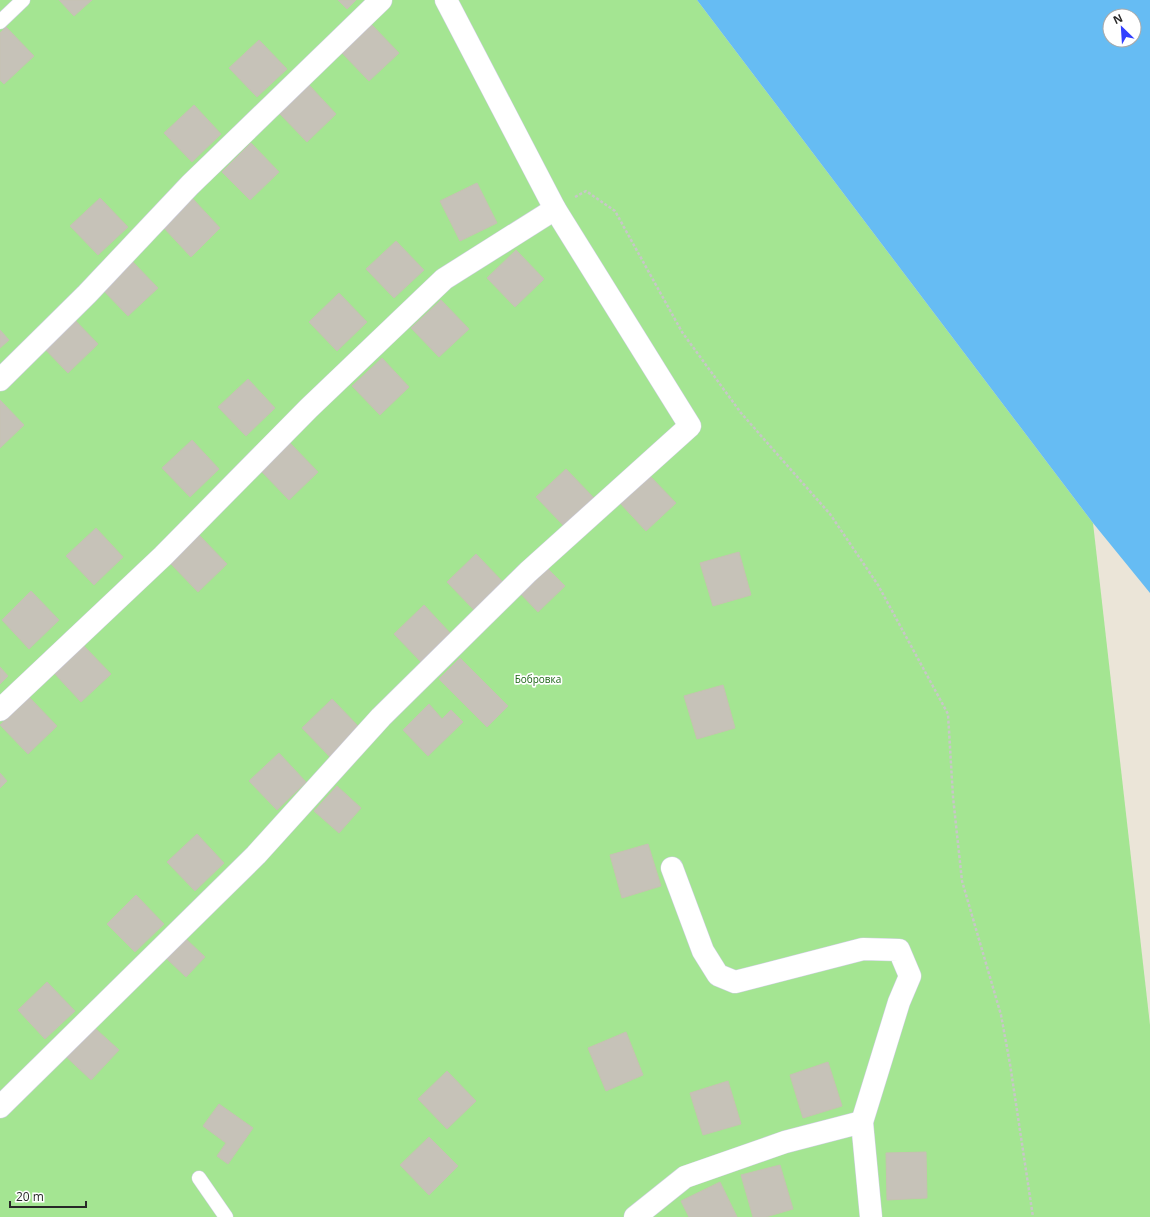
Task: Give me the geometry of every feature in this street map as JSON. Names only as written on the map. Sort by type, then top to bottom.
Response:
[{"type":"street","points":[[0,380],[87,294],[190,186],[381,0]]},
{"type":"street","points":[[0,1107],[256,855],[381,717],[511,589],[690,426],[555,209],[446,0]]},
{"type":"street","points":[[0,710],[163,556],[309,408],[444,279],[555,209]]},
{"type":"street","points":[[672,868],[703,950],[718,975],[735,982],[863,949],[899,950],[910,976],[899,1002],[862,1122],[871,1217]]},
{"type":"street","points":[[635,1217],[686,1177],[785,1142],[862,1122]]},
{"type":"lane","points":[[0,22],[23,0]]},
{"type":"lane","points":[[199,1178],[226,1217]]},
{"type":"path","points":[[555,209],[586,191],[615,211],[682,332],[741,413],[830,514],[878,585],[948,714],[953,797],[962,881],[1001,1015],[1010,1064],[1033,1217]]},
{"type":"green space","name":"Бобровка","points":[[0,0],[697,0],[1093,523],[1150,1025],[1150,1217],[0,1217]]},
{"type":"water","points":[[697,0],[1150,0],[1150,593],[1093,523]]},
{"type":"building","points":[[59,0],[92,0],[74,16]]},
{"type":"building","points":[[338,0],[356,0],[347,9]]},
{"type":"building","points":[[371,24],[399,53],[369,81],[341,52]]},
{"type":"building","points":[[6,27],[34,56],[4,84],[0,80],[0,33]]},
{"type":"building","points":[[259,40],[287,69],[257,97],[229,68]]},
{"type":"building","points":[[309,85],[336,114],[307,142],[279,113]]},
{"type":"building","points":[[194,105],[221,134],[192,162],[164,133]]},
{"type":"building","points":[[251,143],[279,172],[250,200],[222,172]]},
{"type":"building","points":[[477,183],[497,223],[460,241],[440,201]]},
{"type":"building","points":[[100,198],[128,227],[98,255],[70,226]]},
{"type":"building","points":[[193,199],[220,228],[191,257],[163,227]]},
{"type":"building","points":[[396,241],[424,270],[394,298],[366,269]]},
{"type":"building","points":[[516,250],[544,279],[515,307],[487,278]]},
{"type":"building","points":[[130,259],[158,288],[128,316],[100,287]]},
{"type":"building","points":[[339,293],[367,322],[337,351],[309,322]]},
{"type":"building","points":[[441,300],[469,329],[439,357],[411,328]]},
{"type":"building","points":[[70,315],[98,344],[68,373],[40,344]]},
{"type":"building","points":[[0,330],[9,340],[0,348]]},
{"type":"building","points":[[382,358],[409,387],[380,415],[352,386]]},
{"type":"building","points":[[248,379],[275,408],[246,436],[218,407]]},
{"type":"building","points":[[0,400],[24,425],[0,448]]},
{"type":"building","points":[[192,440],[219,469],[190,497],[162,468]]},
{"type":"building","points":[[290,443],[318,472],[289,500],[261,471]]},
{"type":"building","points":[[566,469],[594,498],[564,526],[536,497]]},
{"type":"building","points":[[648,474],[676,503],[646,531],[619,502]]},
{"type":"building","points":[[96,528],[123,557],[94,585],[66,556]]},
{"type":"building","points":[[199,535],[227,564],[198,592],[170,563]]},
{"type":"building","points":[[739,552],[751,595],[713,606],[700,563]]},
{"type":"building","points":[[476,554],[504,583],[475,611],[447,582]]},
{"type":"building","points":[[544,565],[565,586],[538,612],[517,590]]},
{"type":"building","points":[[31,591],[59,620],[29,649],[2,620]]},
{"type":"building","points":[[424,605],[451,634],[422,663],[394,634]]},
{"type":"building","points":[[83,645],[111,674],[81,702],[54,673]]},
{"type":"building","points":[[460,658],[508,706],[487,727],[439,679]]},
{"type":"building","points":[[0,667],[8,676],[0,684]]},
{"type":"building","points":[[723,685],[735,728],[697,739],[684,696]]},
{"type":"building","points":[[29,697],[57,726],[28,754],[0,725]]},
{"type":"building","points":[[332,699],[360,728],[330,757],[302,728]]},
{"type":"building","points":[[429,704],[442,719],[451,710],[463,722],[428,756],[403,730]]},
{"type":"building","points":[[279,753],[306,782],[277,810],[249,781]]},
{"type":"building","points":[[0,773],[7,781],[0,788]]},
{"type":"building","points":[[337,786],[361,808],[339,833],[314,811]]},
{"type":"building","points":[[197,834],[224,863],[195,891],[167,862]]},
{"type":"building","points":[[648,844],[661,886],[622,898],[610,855]]},
{"type":"building","points":[[136,895],[164,924],[135,952],[107,924]]},
{"type":"building","points":[[185,938],[205,957],[186,977],[166,958]]},
{"type":"building","points":[[47,982],[75,1011],[45,1039],[18,1010]]},
{"type":"building","points":[[87,1021],[119,1050],[91,1080],[60,1051]]},
{"type":"building","points":[[626,1032],[643,1075],[606,1091],[588,1048]]},
{"type":"building","points":[[828,1062],[842,1106],[803,1118],[790,1075]]},
{"type":"building","points":[[447,1071],[476,1101],[447,1129],[418,1099]]},
{"type":"building","points":[[728,1081],[741,1124],[703,1135],[690,1093]]},
{"type":"building","points":[[219,1104],[253,1128],[228,1164],[217,1156],[226,1143],[203,1126]]},
{"type":"building","points":[[429,1137],[458,1166],[429,1195],[400,1165]]},
{"type":"building","points":[[926,1152],[927,1198],[887,1200],[886,1153]]},
{"type":"building","points":[[780,1165],[793,1209],[766,1217],[753,1217],[741,1175]]},
{"type":"building","points":[[720,1182],[737,1217],[689,1217],[681,1201]]}]
